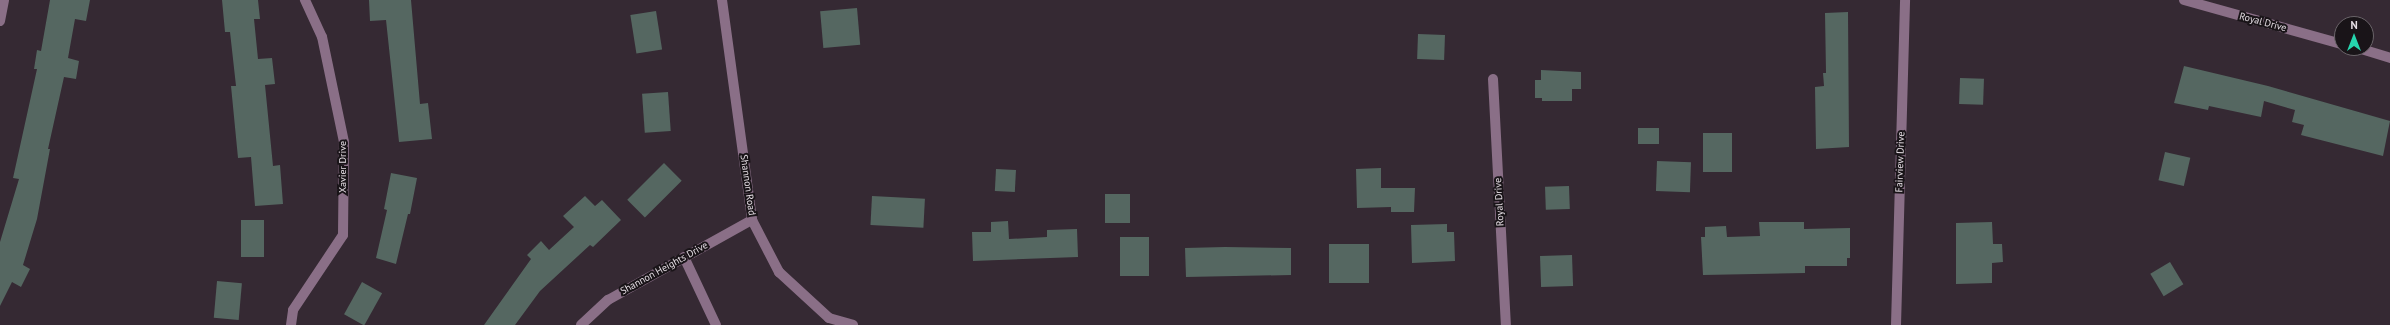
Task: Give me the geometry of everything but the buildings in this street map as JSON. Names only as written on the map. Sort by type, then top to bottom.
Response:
[{"type":"street","points":[[0,21],[4,0]]},
{"type":"street","name":"Xavier Drive","points":[[291,325],[293,310],[343,236],[344,142],[322,37],[305,0]]},
{"type":"street","name":"Shannon Road","points":[[722,0],[752,220],[779,272],[829,318],[853,325]]},
{"type":"street","name":"Fairview Drive","points":[[1896,325],[1905,0]]},
{"type":"street","name":"Royal Drive","points":[[2184,0],[2334,42]]},
{"type":"street","points":[[2374,53],[2390,58]]},
{"type":"street","name":"Royal Drive","points":[[1493,79],[1506,325]]},
{"type":"street","name":"Shannon Heights Drive","points":[[582,325],[608,300],[752,220]]},
{"type":"street","points":[[684,257],[716,325]]}]
